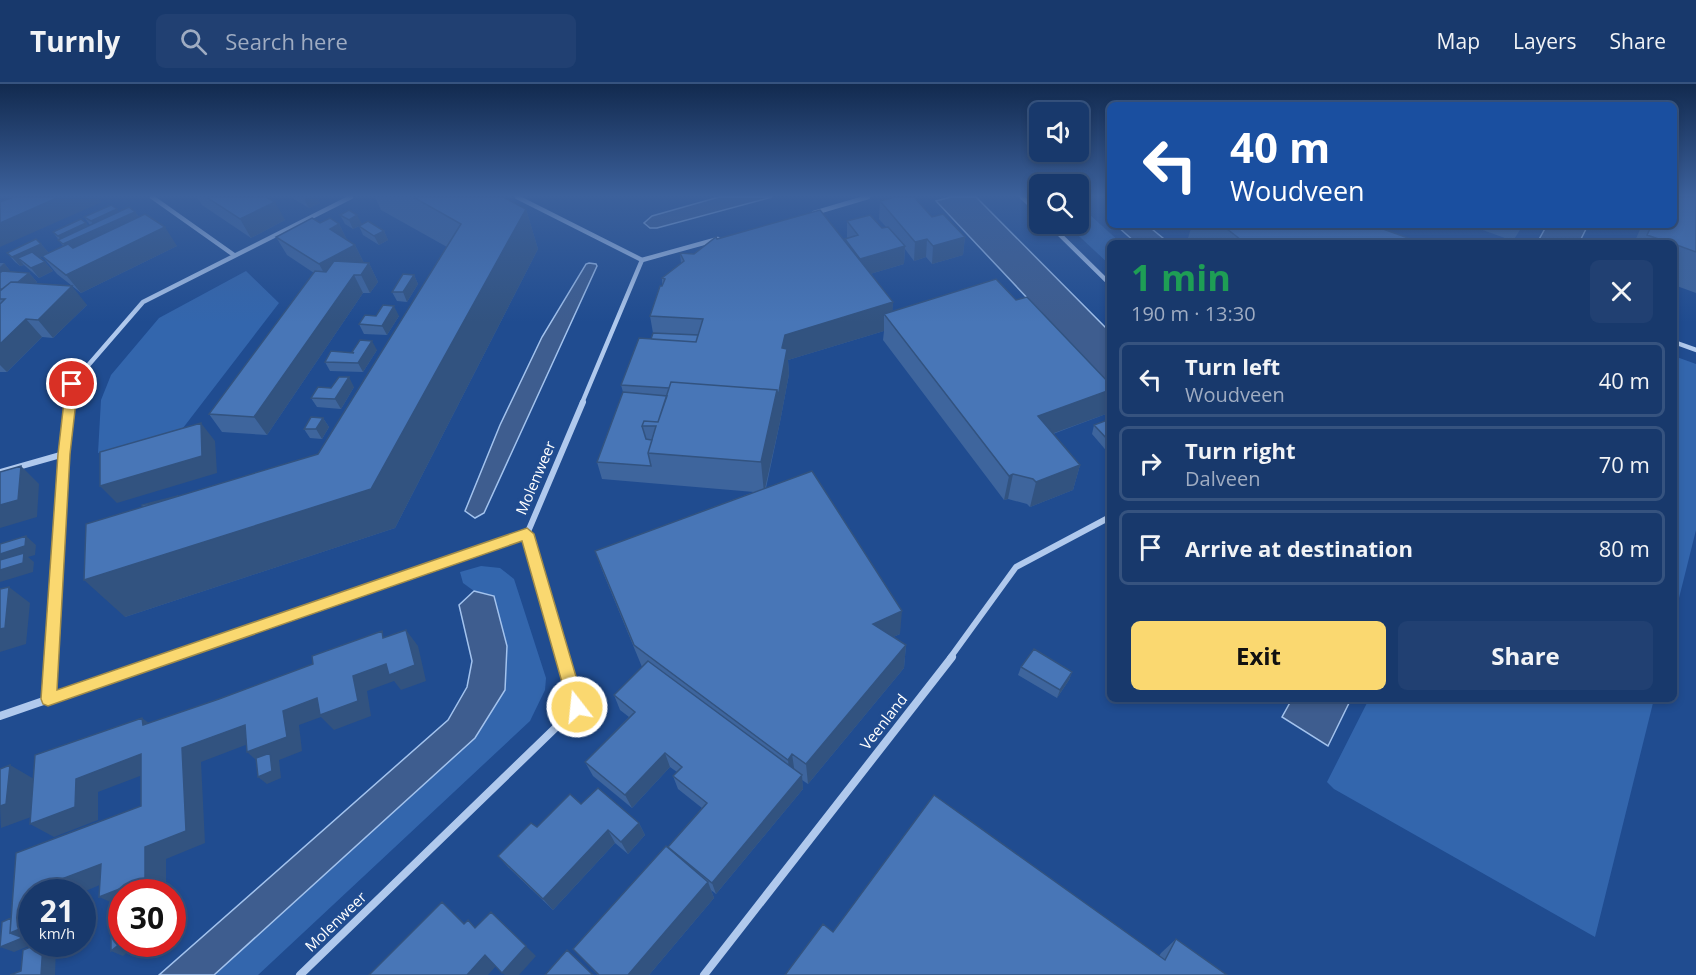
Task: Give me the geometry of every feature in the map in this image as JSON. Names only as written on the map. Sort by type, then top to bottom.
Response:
[{"type":"street","points":[[211,239],[234,255]]},
{"type":"street","points":[[48,699],[64,454],[72,384],[143,302],[267,239]]},
{"type":"street","points":[[600,239],[642,260],[721,239]]},
{"type":"street","points":[[1064,239],[1107,281]]},
{"type":"street","name":"Molenweer","points":[[300,975],[577,707],[527,534],[642,260]]},
{"type":"street","points":[[1677,343],[1696,350]]},
{"type":"street","points":[[0,472],[64,454]]},
{"type":"street","name":"Veenland","points":[[704,975],[950,658],[1016,567],[1107,519]]},
{"type":"street","points":[[0,716],[527,534]]},
{"type":"shaded area","points":[[971,239],[1017,239],[1107,329],[1107,383]]},
{"type":"shaded area","points":[[1082,239],[1118,240],[1107,240],[1107,262]]},
{"type":"shaded area","points":[[1131,239],[1165,240],[1133,240]]},
{"type":"shaded area","points":[[1539,239],[1581,239],[1580,240]]},
{"type":"shaded area","points":[[586,264],[597,266],[484,513],[475,518],[465,511],[500,425],[542,337]]},
{"type":"shaded area","points":[[246,271],[279,303],[183,428],[98,453],[101,400],[111,375],[159,318]]},
{"type":"shaded area","points":[[1677,357],[1696,364],[1696,530],[1677,606]]},
{"type":"shaded area","points":[[481,566],[500,568],[514,579],[546,678],[545,690],[530,721],[258,975],[214,975],[475,738],[494,596],[474,591],[463,583],[460,572]]},
{"type":"shaded area","points":[[474,591],[494,596],[507,646],[505,690],[475,738],[214,975],[159,975],[179,957],[186,957],[186,951],[448,720],[467,687],[472,661],[459,605]]},
{"type":"shaded area","points":[[1290,702],[1350,702],[1328,746],[1282,717]]},
{"type":"shaded area","points":[[1367,702],[1653,702],[1595,937],[1334,789],[1327,782]]},
{"type":"building","points":[[36,239],[41,244],[12,257],[7,253]]},
{"type":"building","points":[[61,239],[75,239],[63,244],[58,240]]},
{"type":"building","points":[[93,239],[141,239],[66,275],[42,256],[68,244],[73,248]]},
{"type":"building","points":[[279,239],[345,239],[355,245],[319,264]]},
{"type":"building","points":[[452,239],[510,239],[371,489],[84,580],[86,524],[318,454]]},
{"type":"building","points":[[714,239],[843,239],[893,302],[785,335],[782,348],[787,349],[778,397],[777,390],[671,382],[669,388],[621,385],[639,338],[696,342],[703,319],[650,316],[660,286],[665,279],[662,278],[684,261],[680,253],[694,254]]},
{"type":"building","points":[[845,239],[898,239],[905,246],[860,259]]},
{"type":"building","points":[[912,239],[959,239],[933,246],[927,239],[915,242]]},
{"type":"building","points":[[1239,239],[1414,240],[1241,240]]},
{"type":"building","points":[[1657,239],[1696,239],[1696,252],[1677,245],[1677,240]]},
{"type":"building","points":[[32,252],[45,262],[31,268],[18,258]]},
{"type":"building","points":[[334,261],[369,263],[361,275],[354,275],[254,417],[209,414],[315,271],[326,272]]},
{"type":"building","points":[[2,271],[29,273],[18,282],[11,282],[0,289]]},
{"type":"building","points":[[403,274],[414,275],[403,292],[392,292]]},
{"type":"building","points":[[996,279],[1016,300],[1027,297],[1107,381],[1107,391],[1038,416],[1080,465],[1036,482],[1033,479],[1013,474],[1009,476],[884,314]]},
{"type":"building","points":[[11,282],[72,286],[38,320],[26,319],[0,344],[0,304],[5,299],[0,299],[0,291]]},
{"type":"building","points":[[383,305],[394,306],[382,326],[359,324],[365,315],[376,316]]},
{"type":"building","points":[[653,333],[698,335],[696,342],[651,339]]},
{"type":"building","points":[[360,340],[372,341],[358,363],[325,362],[331,351],[354,353],[352,352]]},
{"type":"building","points":[[339,377],[349,377],[335,399],[311,398],[318,387],[331,388]]},
{"type":"building","points":[[671,382],[777,390],[761,462],[648,453],[656,426],[642,426],[644,421],[658,422]]},
{"type":"building","points":[[623,392],[667,396],[658,422],[644,421],[642,426],[646,439],[652,440],[648,453],[651,466],[597,462]]},
{"type":"building","points":[[311,417],[323,418],[316,429],[304,429]]},
{"type":"building","points":[[1107,420],[1107,439],[1094,425]]},
{"type":"building","points":[[201,423],[202,456],[100,486],[100,452]]},
{"type":"building","points":[[21,466],[18,500],[0,505],[0,472]]},
{"type":"building","points":[[812,471],[902,611],[873,624],[906,645],[806,764],[792,754],[788,760],[634,645],[595,551]]},
{"type":"building","points":[[178,496],[142,507],[142,505]]},
{"type":"building","points":[[26,536],[25,546],[0,554],[0,544]]},
{"type":"building","points":[[24,553],[23,563],[0,570],[0,560]]},
{"type":"building","points":[[9,587],[5,628],[0,629],[0,589]]},
{"type":"building","points":[[406,630],[415,665],[389,675],[386,664],[353,676],[358,701],[320,715],[317,698],[283,711],[287,737],[247,752],[245,725],[182,748],[186,831],[145,847],[145,879],[108,879],[108,893],[99,897],[101,864],[62,879],[18,879],[18,930],[10,933],[16,853],[141,806],[141,754],[76,779],[75,807],[30,824],[35,755],[142,718],[143,725],[219,699],[313,664],[312,656],[382,631],[383,638]]},
{"type":"building","points":[[1034,649],[1072,672],[1060,690],[1021,667]]},
{"type":"building","points":[[648,661],[802,775],[712,883],[668,847],[707,803],[673,776],[682,767],[665,753],[625,795],[585,762],[635,712],[614,695]]},
{"type":"building","points":[[270,753],[272,771],[258,777],[256,758]]},
{"type":"building","points":[[10,765],[6,804],[0,806],[0,769]]},
{"type":"building","points":[[598,788],[639,823],[621,842],[608,830],[543,899],[498,856],[531,823],[537,827],[570,794],[581,804]]},
{"type":"building","points":[[934,795],[1165,960],[1176,939],[1227,975],[785,975],[823,924],[833,932]]},
{"type":"building","points":[[666,846],[708,882],[628,975],[599,975],[573,949]]},
{"type":"building","points":[[442,902],[464,924],[468,920],[475,928],[491,912],[526,946],[502,973],[485,955],[467,975],[369,975]]},
{"type":"building","points":[[11,918],[10,933],[18,936],[18,940],[0,947],[2,922]]},
{"type":"building","points":[[567,950],[593,975],[545,975]]},
{"type":"building","points":[[22,957],[42,957],[41,975],[10,975],[21,971]]},
{"type":"route","points":[[72,384],[64,454],[48,699],[527,534],[577,707]]}]
